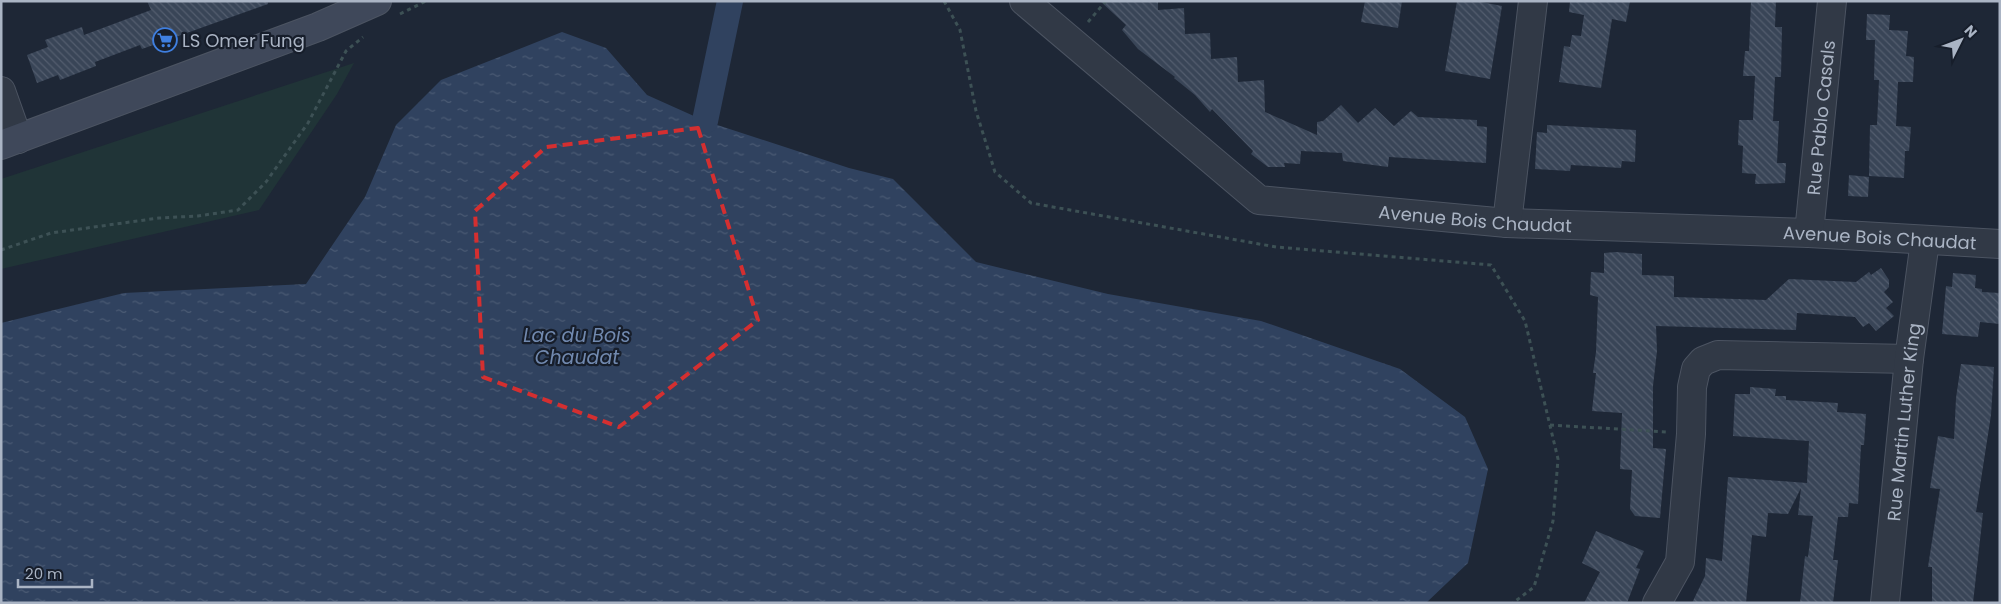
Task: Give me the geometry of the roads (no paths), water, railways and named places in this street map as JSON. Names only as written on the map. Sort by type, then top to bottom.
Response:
[{"type":"street","name":"Avenue Bois Chaudat","points":[[1024,1],[1259,200],[1506,222],[1809,233],[2000,244]]},
{"type":"street","points":[[1506,222],[1533,1]]},
{"type":"street","name":"Rue Pablo Casals","points":[[1809,233],[1832,1]]},
{"type":"street","points":[[1,91],[10,142],[318,27],[344,8],[385,9]]},
{"type":"street","name":"Rue Martin Luther King","points":[[1885,603],[1909,358],[1925,241]]},
{"type":"street","points":[[1657,603],[1680,562],[1691,434],[1692,387],[1696,369],[1703,361],[1718,355],[1909,358]]},
{"type":"water","name":"Lac du Bois Chaudat","points":[[562,32],[606,48],[647,95],[705,121],[849,168],[893,179],[976,262],[1108,294],[1261,321],[1400,369],[1465,417],[1488,469],[1468,563],[1426,603],[1,603],[1,323],[124,293],[306,284],[365,197],[396,125],[441,80]]},
{"type":"waterway","points":[[705,121],[730,1]]},
{"type":"place","name":"LS Omer Fung","points":[[165,40]]}]
